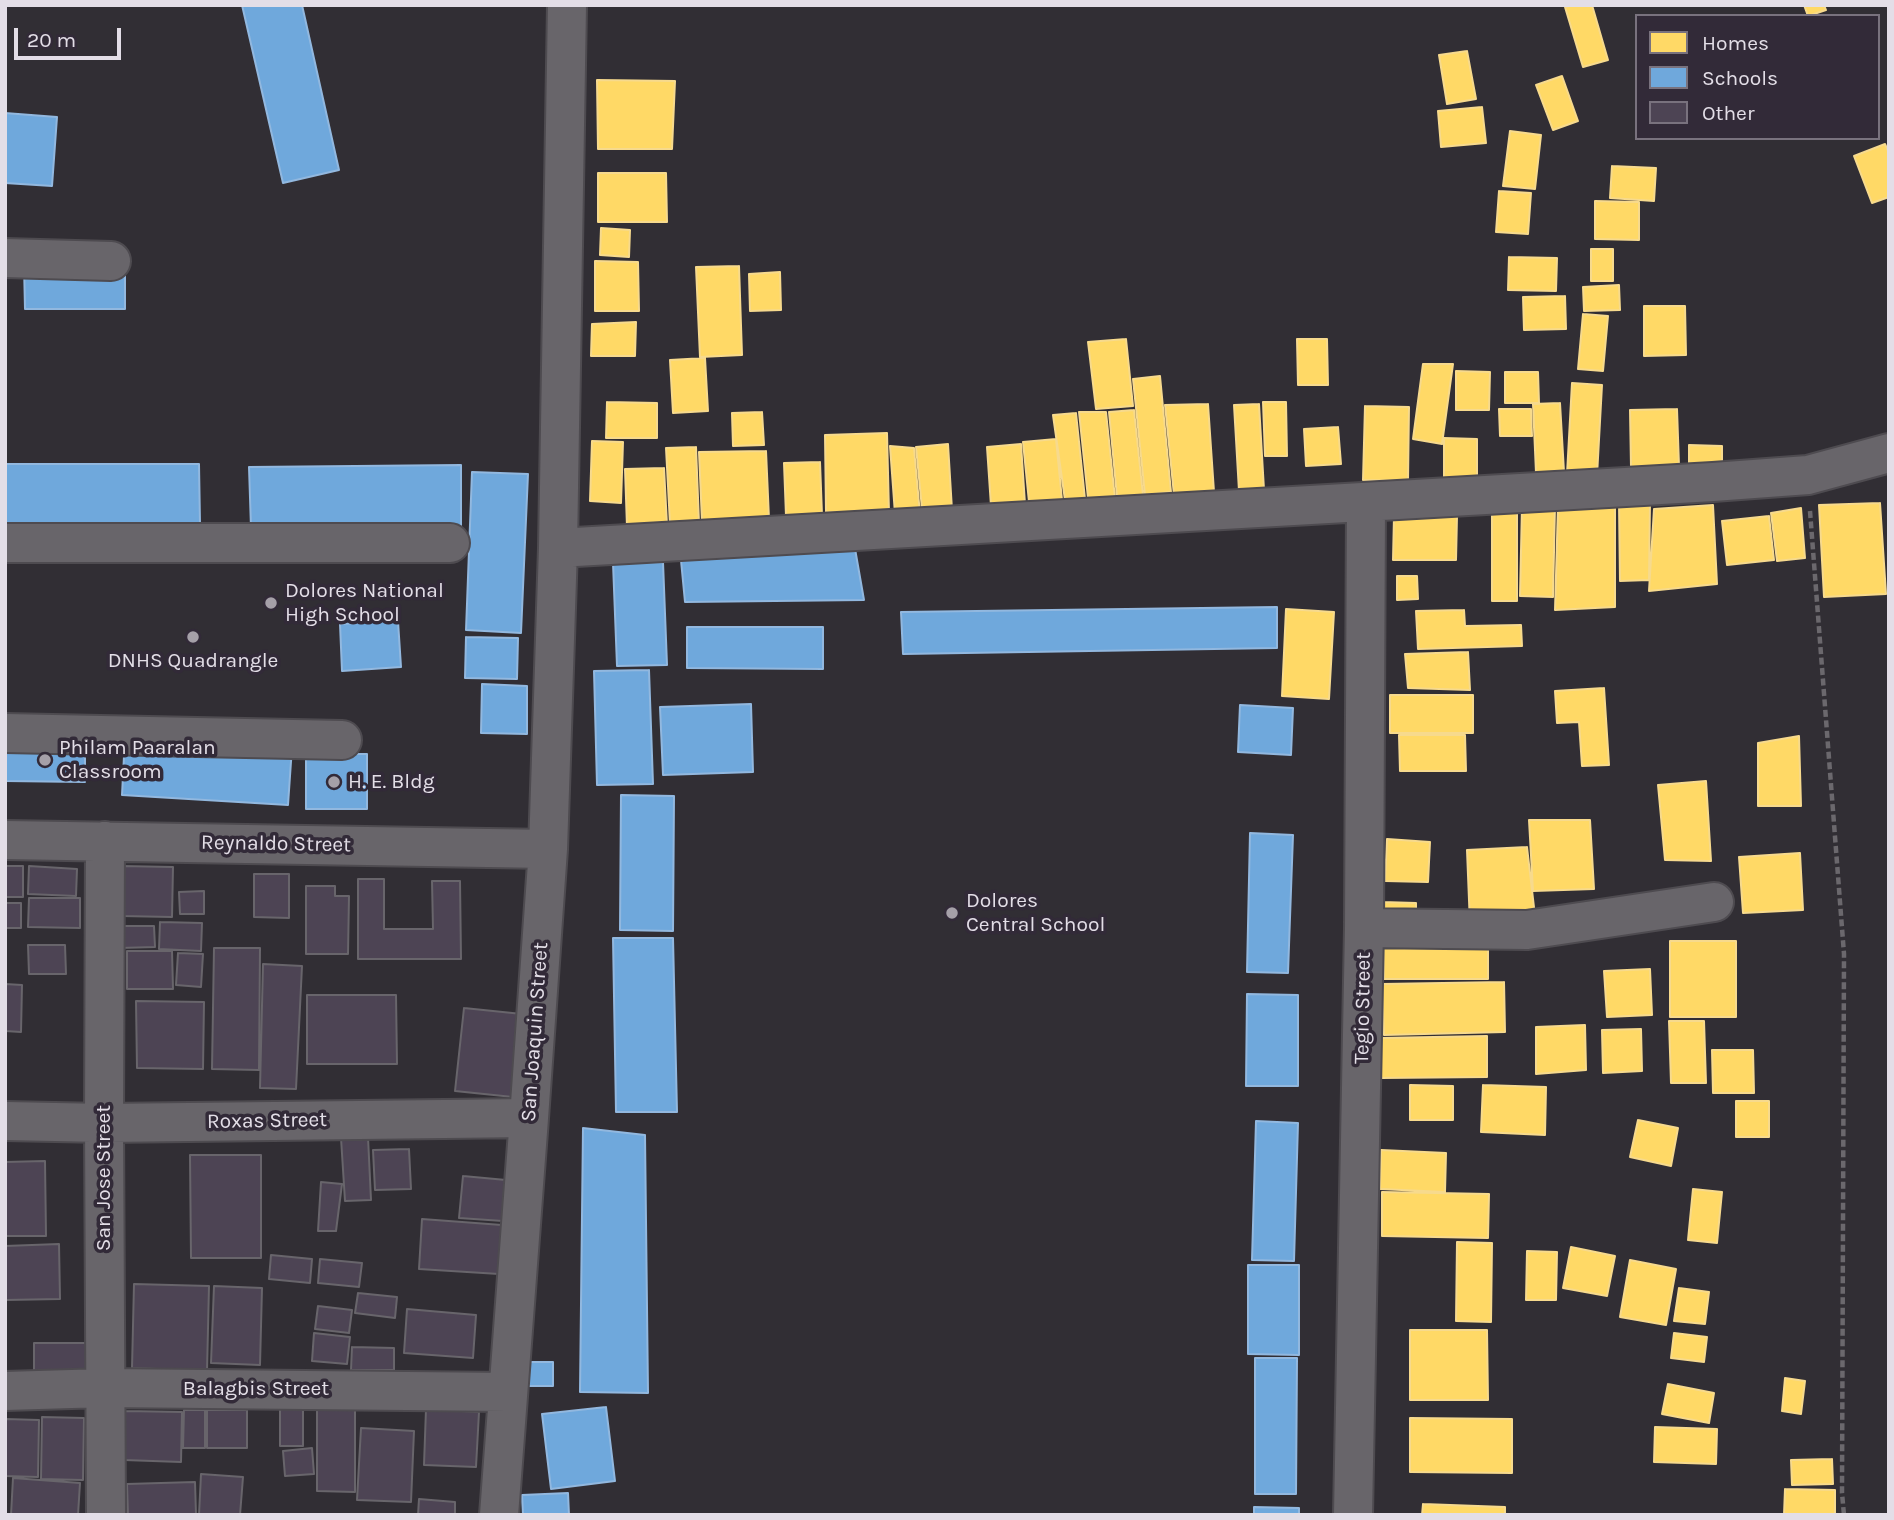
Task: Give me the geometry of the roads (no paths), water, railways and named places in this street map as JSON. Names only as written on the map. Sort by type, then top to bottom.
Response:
[{"type":"street","name":"San Joaquin Street","points":[[499,1515],[548,849],[558,548],[567,5]]},
{"type":"street","points":[[5,258],[111,261]]},
{"type":"street","points":[[558,548],[1713,482],[1808,475],[1889,453]]},
{"type":"street","name":"Tegio Street","points":[[1353,1515],[1364,928],[1366,502]]},
{"type":"street","points":[[5,542],[450,543]]},
{"type":"street","points":[[5,733],[342,740]]},
{"type":"street","name":"Reynaldo Street","points":[[5,840],[548,849]]},
{"type":"street","name":"San Jose Street","points":[[106,841],[106,1515]]},
{"type":"street","points":[[1364,928],[1527,930],[1714,902]]},
{"type":"street","name":"Roxas Street","points":[[5,1121],[104,1123],[529,1118]]},
{"type":"street","name":"Balagbis Street","points":[[5,1391],[105,1388],[507,1392]]},
{"type":"place","name":"Dolores National High School","points":[[271,603]]},
{"type":"place","name":"DNHS Quadrangle","points":[[193,637]]},
{"type":"place","name":"Philam Paaralan Classroom","points":[[45,760]]},
{"type":"place","name":"H. E. Bldg","points":[[334,782]]},
{"type":"place","name":"Dolores Central School","points":[[952,913]]}]
